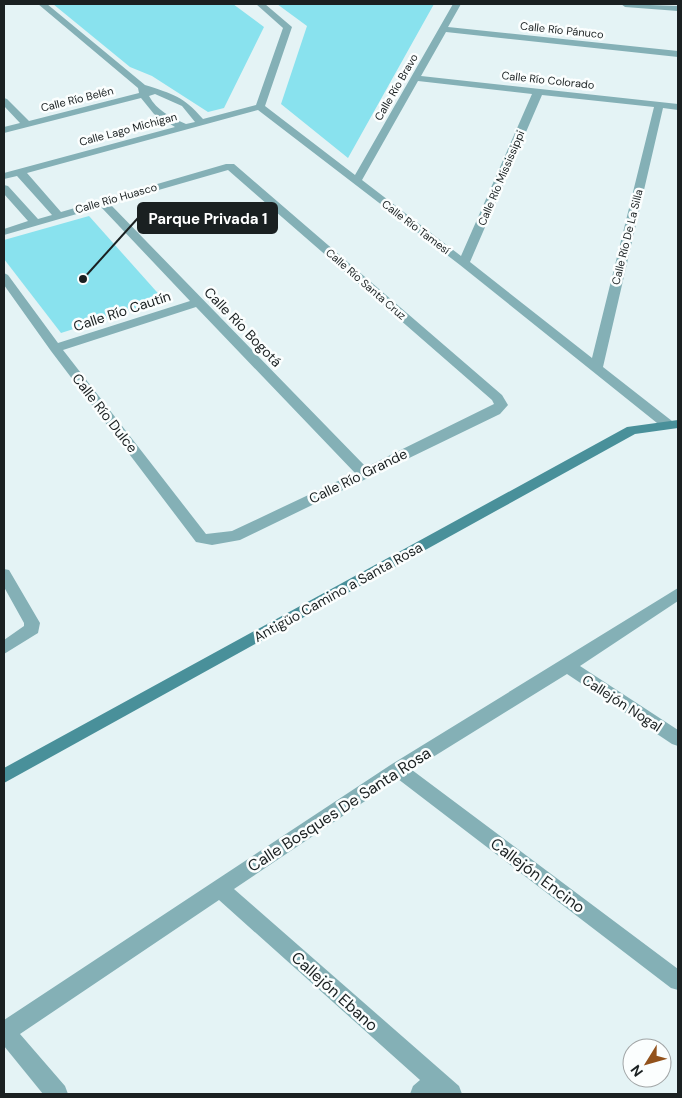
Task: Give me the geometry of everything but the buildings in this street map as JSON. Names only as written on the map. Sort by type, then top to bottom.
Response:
[{"type":"street","points":[[42,4],[143,91],[147,102],[161,116],[184,127]]},
{"type":"street","points":[[260,4],[282,20],[288,29],[260,107]]},
{"type":"street","name":"Calle Río Bravo","points":[[356,182],[457,4]]},
{"type":"street","points":[[625,4],[678,9]]},
{"type":"street","name":"Calle Río Pánuco","points":[[444,29],[678,54]]},
{"type":"street","name":"Calle Río Colorado","points":[[415,78],[678,107]]},
{"type":"street","points":[[143,91],[157,91],[185,104],[201,123]]},
{"type":"street","name":"Calle Río Belén","points":[[4,130],[143,91]]},
{"type":"street","name":"Calle Río Mississippi","points":[[464,263],[538,92]]},
{"type":"street","points":[[4,101],[27,124]]},
{"type":"street","name":"Calle Río De La Silla","points":[[596,368],[659,105]]},
{"type":"street","name":"Calle Lago Michigan","points":[[4,176],[260,107]]},
{"type":"street","name":"Calle Río Tamesí","points":[[260,107],[464,263],[596,368],[672,424]]},
{"type":"street","name":"Calle Río Huasco","points":[[4,232],[228,166]]},
{"type":"street","name":"Calle Río Santa Cruz","points":[[228,166],[497,398],[501,405]]},
{"type":"street","points":[[19,172],[58,215]]},
{"type":"street","points":[[4,188],[35,222]]},
{"type":"street","name":"Calle Río Bogotá","points":[[102,202],[363,473]]},
{"type":"street","name":"Calle Río Dulce","points":[[4,277],[55,348],[201,538],[212,540]]},
{"type":"street","name":"Calle Río Cautín","points":[[55,348],[198,302]]},
{"type":"street","name":"Calle Río Grande","points":[[212,540],[235,536],[495,411],[501,405]]},
{"type":"street","name":"Antigüo Camino a Santa Rosa","points":[[4,776],[632,430],[672,424]]},
{"type":"street","points":[[4,574],[32,623],[32,630],[4,648]]},
{"type":"street","name":"Calle Bosques De Santa Rosa","points":[[4,1031],[398,769],[567,666],[678,594]]},
{"type":"street","name":"Callejón Nogal","points":[[567,666],[678,739]]},
{"type":"street","name":"Callejón Encino","points":[[398,769],[678,982]]},
{"type":"street","name":"Callejón Ebano","points":[[219,888],[436,1090]]},
{"type":"street","points":[[4,1031],[58,1094]]},
{"type":"shaded area","points":[[53,4],[233,4],[264,27],[224,108],[208,112],[152,76],[130,67]]},
{"type":"shaded area","points":[[277,4],[434,4],[348,158],[281,104],[307,26]]},
{"type":"shaded area","points":[[89,216],[164,300],[61,333],[4,259],[4,240]]},
{"type":"place","name":"Parque Privada 1","points":[[83,279]]}]
